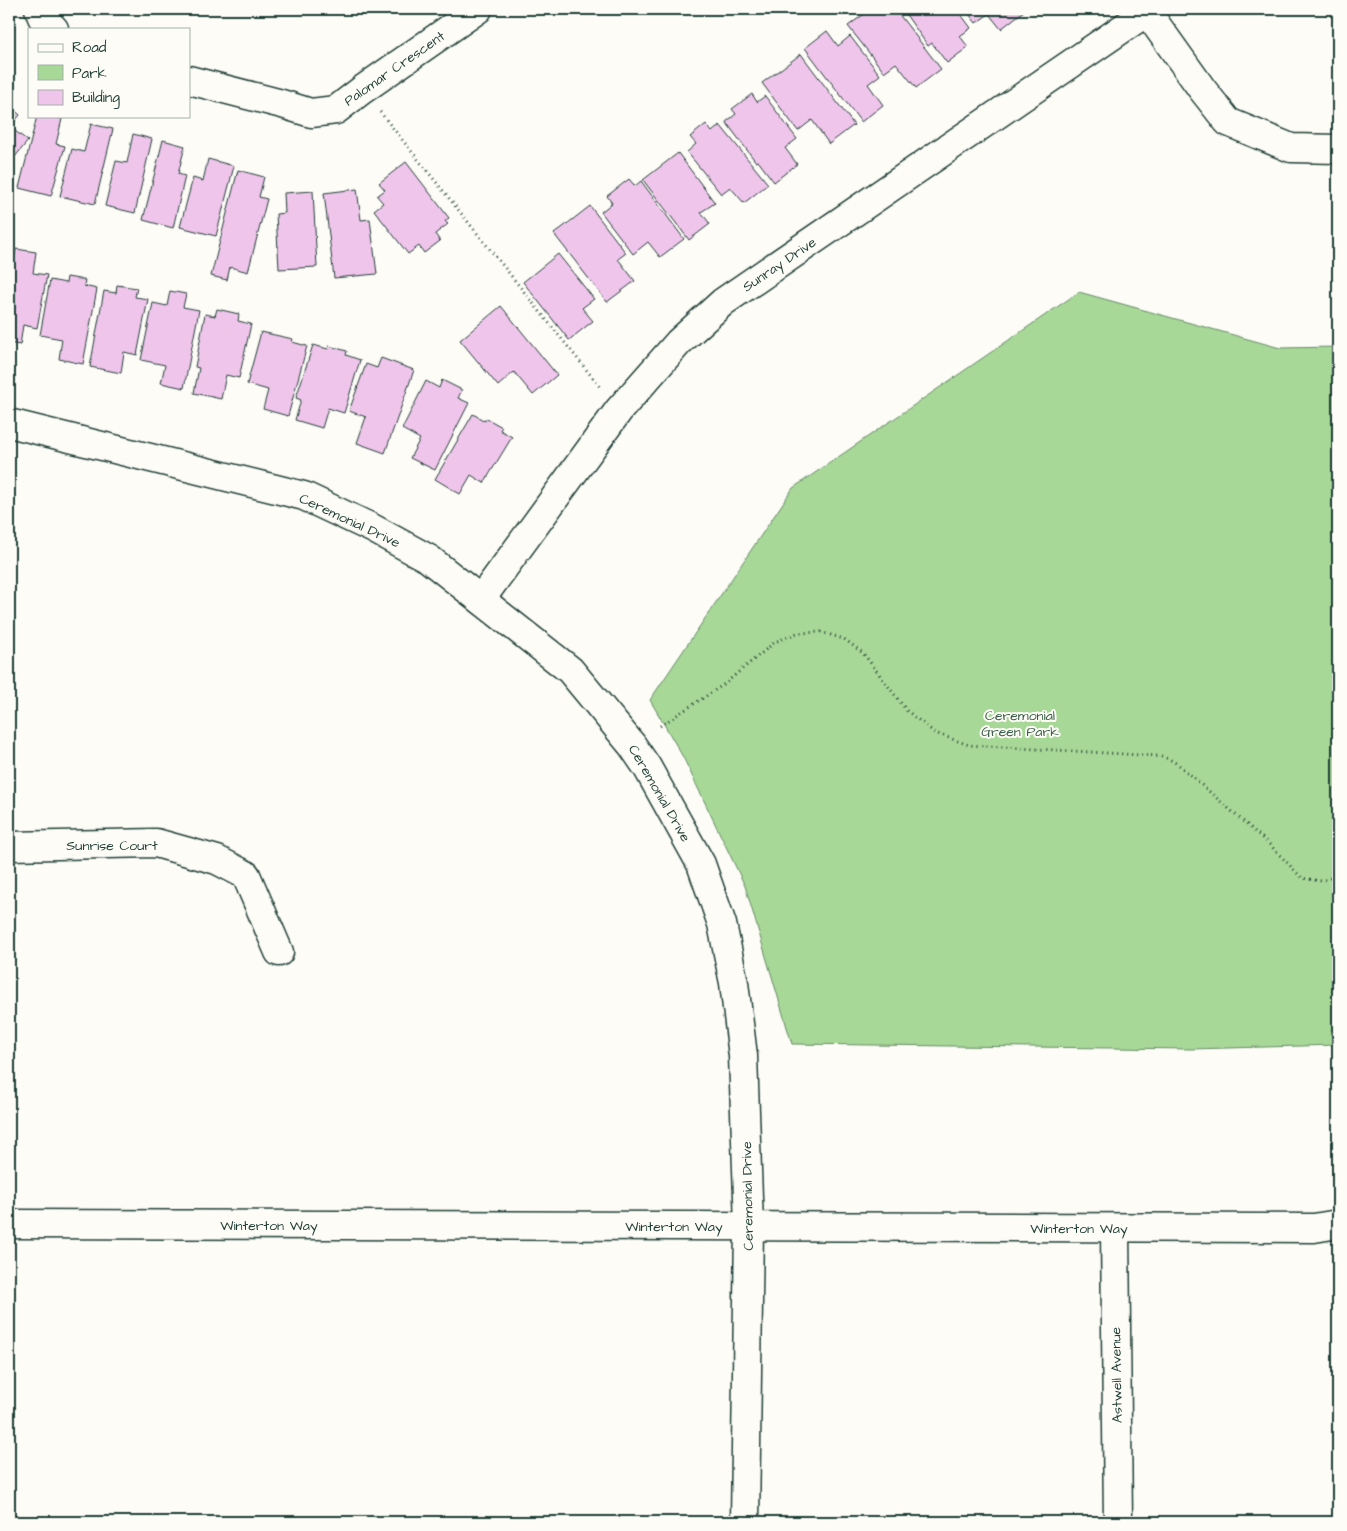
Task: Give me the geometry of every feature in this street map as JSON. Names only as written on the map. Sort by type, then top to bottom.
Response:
[{"type":"street","points":[[39,9],[42,17],[53,28]]},
{"type":"street","name":"Palomar Crescent","points":[[190,80],[311,113],[336,110],[478,9]]},
{"type":"street","points":[[1149,11],[1202,89],[1228,122],[1291,148],[1338,148]]},
{"type":"street","name":"Sunray Drive","points":[[482,599],[619,410],[679,342],[723,302],[1149,11]]},
{"type":"street","name":"Ceremonial Drive","points":[[9,423],[304,496],[372,528],[429,559],[570,670],[632,744],[647,766],[701,864],[722,924],[734,983],[743,1056],[749,1226],[745,1522]]},
{"type":"street","name":"Sunrise Court","points":[[9,846],[156,843],[217,860],[246,875],[279,952]]},
{"type":"street","name":"Winterton Way","points":[[9,1224],[1115,1228],[1314,1228],[1338,1224]]},
{"type":"street","name":"Astwell Avenue","points":[[1115,1228],[1118,1522]]},
{"type":"path","points":[[362,90],[619,410]]},
{"type":"path","points":[[660,726],[723,685],[775,642],[797,633],[821,632],[844,639],[863,653],[907,711],[935,733],[969,745],[1158,756],[1169,759],[1179,765],[1269,844],[1302,878],[1321,881],[1338,876]]},
{"type":"green space","name":"Ceremonial Green Park","points":[[1079,292],[1280,348],[1338,347],[1338,1045],[1191,1049],[792,1044],[745,886],[683,757],[650,700],[793,488]]},
{"type":"building","points":[[871,9],[895,9],[941,69],[916,88],[896,63],[884,72],[848,26]]},
{"type":"building","points":[[902,9],[957,9],[971,28],[960,36],[968,47],[947,63],[932,43],[928,46]]},
{"type":"building","points":[[965,9],[1025,10],[1001,29],[989,14],[976,23]]},
{"type":"building","points":[[827,31],[838,46],[850,36],[880,75],[868,84],[883,105],[861,122],[805,48]]},
{"type":"building","points":[[801,54],[854,125],[829,144],[812,120],[798,131],[762,83]]},
{"type":"building","points":[[752,94],[757,102],[765,96],[797,139],[785,148],[797,164],[774,182],[758,161],[756,162],[726,122],[736,114],[732,109]]},
{"type":"building","points":[[9,105],[20,115],[10,127],[28,141],[9,164]]},
{"type":"building","points":[[36,118],[62,119],[56,144],[65,146],[51,196],[19,188]]},
{"type":"building","points":[[91,124],[113,129],[95,204],[60,196],[72,149],[84,152]]},
{"type":"building","points":[[706,124],[712,132],[720,125],[768,184],[744,203],[730,187],[721,194],[687,152],[696,144],[690,137]]},
{"type":"building","points":[[133,134],[152,139],[135,213],[105,206],[116,161],[127,163]]},
{"type":"building","points":[[163,140],[185,146],[178,174],[185,176],[173,228],[143,220]]},
{"type":"building","points":[[678,153],[715,203],[701,212],[710,224],[689,240],[643,180]]},
{"type":"building","points":[[208,159],[234,166],[216,236],[180,227],[193,178],[203,181]]},
{"type":"building","points":[[406,162],[449,218],[445,221],[448,224],[435,234],[440,241],[424,253],[419,246],[408,254],[374,210],[383,203],[377,196],[385,190],[379,183]]},
{"type":"building","points":[[238,170],[264,177],[259,197],[267,199],[248,272],[230,267],[227,280],[211,276]]},
{"type":"building","points":[[629,179],[635,186],[641,181],[684,239],[660,257],[648,242],[633,254],[601,212],[612,203],[607,196]]},
{"type":"building","points":[[357,189],[361,220],[370,219],[377,274],[334,278],[324,193]]},
{"type":"building","points":[[313,191],[317,267],[279,269],[276,214],[285,213],[284,193]]},
{"type":"building","points":[[590,206],[626,253],[618,259],[635,281],[607,302],[554,234]]},
{"type":"building","points":[[16,249],[36,252],[33,273],[47,275],[37,328],[23,325],[20,345],[9,343],[9,268],[12,269]]},
{"type":"building","points":[[558,254],[594,299],[582,308],[593,321],[569,340],[523,282]]},
{"type":"building","points":[[67,277],[85,280],[84,286],[97,289],[83,364],[59,359],[62,339],[40,335],[50,280],[66,283]]},
{"type":"building","points":[[117,285],[137,288],[135,297],[148,299],[137,355],[124,352],[121,373],[90,367],[104,291],[116,293]]},
{"type":"building","points":[[170,291],[186,294],[183,307],[199,310],[184,388],[161,383],[165,365],[141,360],[153,303],[167,306]]},
{"type":"building","points":[[501,306],[557,375],[533,395],[514,372],[498,386],[460,340]]},
{"type":"building","points":[[217,309],[239,314],[238,321],[251,324],[239,378],[226,375],[221,399],[194,393],[199,368],[195,367],[205,314],[215,316]]},
{"type":"building","points":[[261,332],[293,339],[292,342],[307,346],[288,416],[263,409],[268,390],[247,384]]},
{"type":"building","points":[[313,345],[328,349],[329,346],[347,351],[346,355],[360,360],[344,413],[328,408],[322,428],[295,420],[301,400],[296,398]]},
{"type":"building","points":[[381,358],[414,370],[385,453],[357,443],[366,417],[349,411],[366,364],[377,368]]},
{"type":"building","points":[[442,380],[462,390],[458,398],[469,403],[435,470],[410,458],[420,439],[402,429],[426,381],[439,388]]},
{"type":"building","points":[[473,414],[485,421],[486,418],[502,427],[500,430],[512,437],[484,483],[471,475],[460,494],[435,479]]}]
